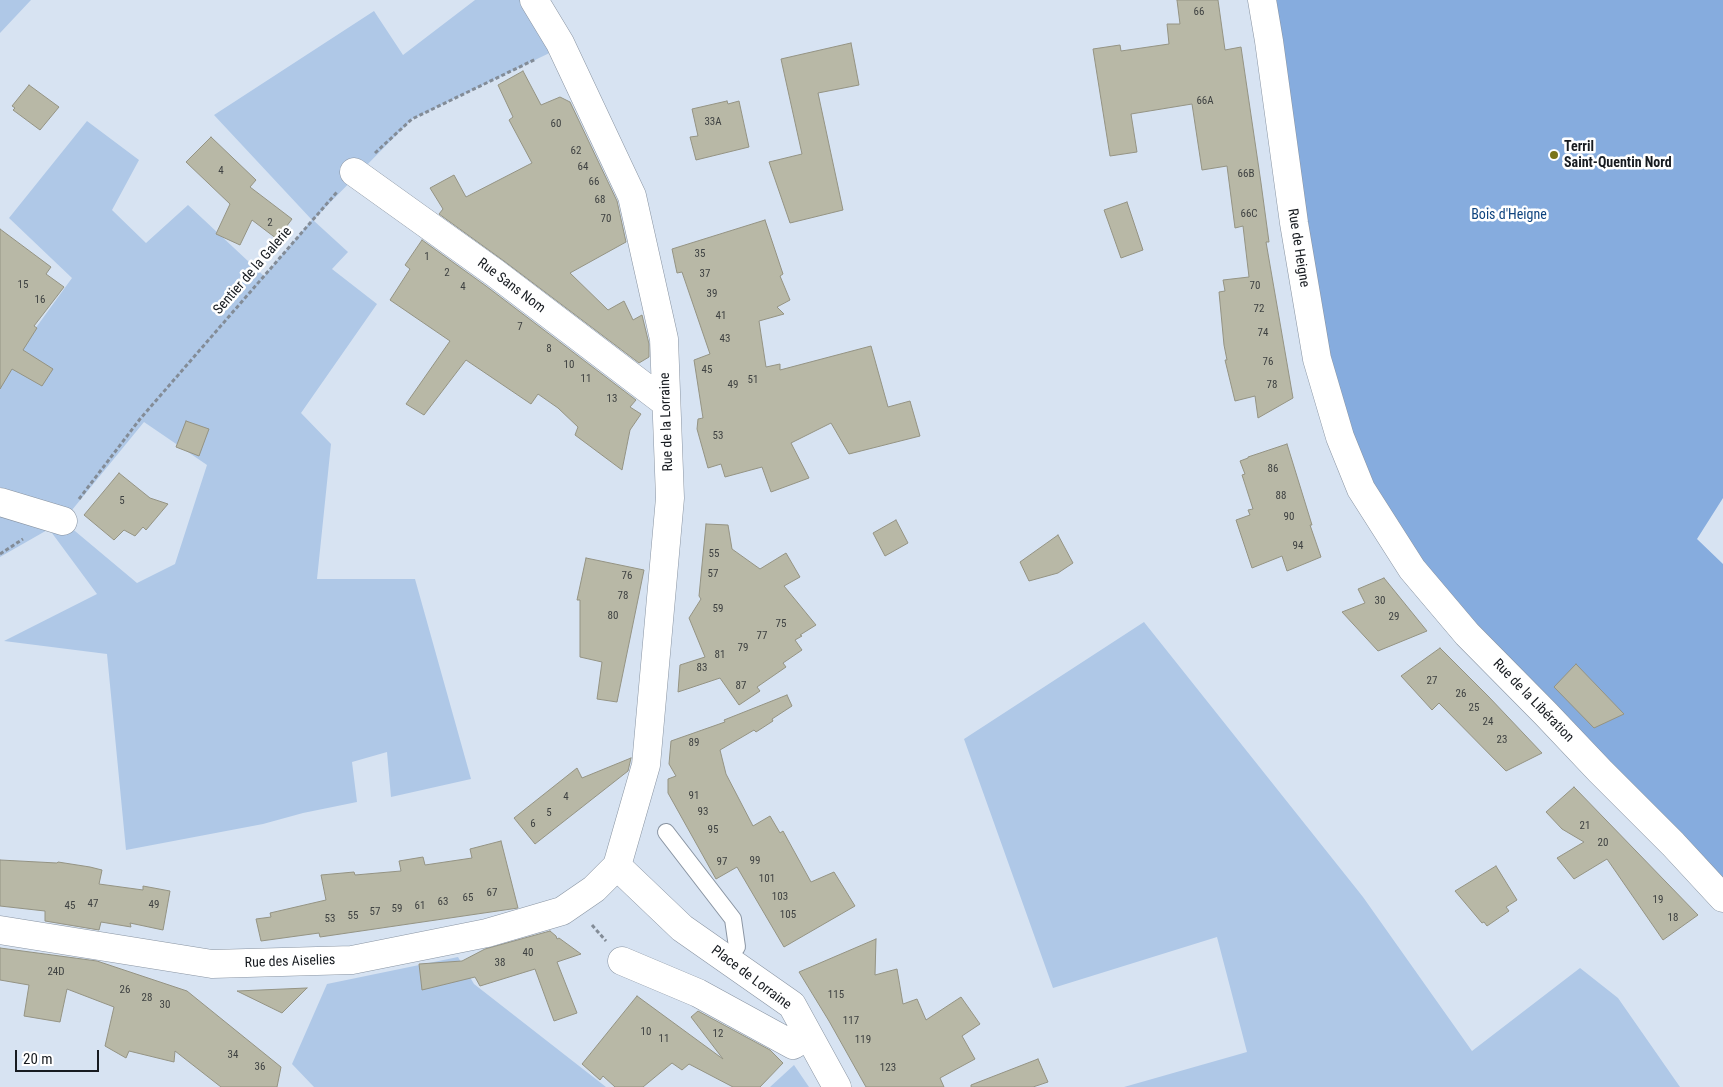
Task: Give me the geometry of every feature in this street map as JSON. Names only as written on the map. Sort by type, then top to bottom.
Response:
[{"type":"street","name":"Rue de la Lorraine","points":[[534,0],[562,47],[632,196],[664,339],[670,498],[646,765],[617,866]]},
{"type":"street","name":"Rue de Heigne","points":[[1262,0],[1270,40],[1294,223],[1317,359],[1340,437],[1361,489]]},
{"type":"street","name":"Rue Sans Nom","points":[[354,172],[496,273],[666,403]]},
{"type":"street","name":"Rue de la Libération","points":[[1361,489],[1412,569],[1467,634],[1673,844],[1723,898]]},
{"type":"street","points":[[0,502],[63,521]]},
{"type":"street","name":"Rue des Aiselies","points":[[0,930],[212,964],[352,960],[487,933],[562,911],[594,889],[617,866]]},
{"type":"street","name":"Place de Lorraine","points":[[617,866],[682,928],[792,1005],[808,1036]]},
{"type":"street","points":[[622,961],[698,993],[793,1044],[808,1036],[837,1087]]},
{"type":"lane","points":[[666,832],[733,919],[737,947],[726,959]]},
{"type":"path","name":"Sentier de la Galerie","points":[[63,521],[140,419],[354,172],[412,119],[562,47]]},
{"type":"path","points":[[0,554],[24,539]]},
{"type":"shaded area","points":[[0,0],[31,0],[0,33]]},
{"type":"shaded area","points":[[475,0],[533,0],[562,47],[412,119],[313,220],[348,252],[332,269],[377,304],[301,413],[331,444],[317,579],[415,579],[471,779],[391,797],[387,752],[352,762],[357,802],[303,813],[263,824],[126,850],[107,654],[4,641],[97,594],[49,529],[0,557],[0,502],[59,519],[0,487],[0,377],[72,278],[9,218],[87,121],[139,160],[112,210],[146,243],[188,205],[264,276],[312,220],[214,115],[374,11],[403,55]],"holes":[[[144,422],[207,465],[175,564],[137,583],[63,521]]]},
{"type":"shaded area","points":[[1144,622],[1363,897],[1472,1051],[1580,968],[1618,998],[1680,1087],[1124,1087],[1247,1052],[1217,937],[1053,988],[964,739]]},
{"type":"shaded area","points":[[458,957],[474,984],[606,1087],[314,1087],[292,1064],[327,984]]},
{"type":"shaded area","points":[[794,1065],[809,1087],[770,1087]]},
{"type":"green space","name":"Bois d'Heigne","points":[[1262,0],[1723,0],[1723,498],[1697,539],[1723,564],[1723,898],[1467,634],[1340,437]]},
{"type":"building","points":[[1177,0],[1218,0],[1225,50],[1241,47],[1269,242],[1266,242],[1293,398],[1258,418],[1255,396],[1235,401],[1225,360],[1227,360],[1219,292],[1225,291],[1223,280],[1249,277],[1243,226],[1235,228],[1227,166],[1202,170],[1192,104],[1131,114],[1137,152],[1110,156],[1093,49],[1120,45],[1121,51],[1169,44],[1167,24],[1180,24]]},
{"type":"building","points":[[851,43],[859,85],[818,93],[843,210],[790,223],[769,162],[802,154],[781,59]]},
{"type":"building","points":[[523,71],[541,105],[560,97],[570,102],[617,201],[626,242],[570,273],[608,310],[624,301],[633,320],[642,315],[649,344],[649,357],[639,363],[439,214],[443,209],[430,188],[454,175],[466,197],[532,163],[509,120],[513,117],[498,85]]},
{"type":"building","points":[[29,85],[59,107],[40,130],[13,110],[15,108],[12,106]]},
{"type":"building","points":[[727,101],[728,104],[739,101],[749,147],[696,160],[690,137],[698,136],[692,109]]},
{"type":"building","points":[[211,137],[256,180],[250,187],[292,219],[277,239],[252,220],[240,245],[216,234],[230,204],[186,162]]},
{"type":"building","points":[[1127,202],[1143,250],[1121,258],[1104,210]]},
{"type":"building","points":[[765,220],[783,274],[780,276],[790,300],[777,307],[784,314],[759,321],[766,367],[780,364],[780,370],[871,346],[888,407],[910,401],[920,436],[849,454],[831,423],[791,443],[809,478],[771,492],[762,467],[725,477],[721,464],[708,468],[697,429],[698,419],[703,418],[694,360],[710,354],[682,272],[677,273],[672,249]]},
{"type":"building","points":[[0,229],[51,267],[46,274],[64,287],[34,326],[37,328],[23,350],[53,369],[42,386],[12,369],[0,389]]},
{"type":"building","points":[[422,240],[636,400],[630,407],[641,414],[630,430],[622,470],[575,435],[578,427],[558,408],[538,394],[531,404],[466,360],[424,415],[406,404],[450,341],[390,300],[410,269],[405,265]]},
{"type":"building","points":[[186,421],[209,429],[199,456],[176,447]]},
{"type":"building","points":[[1287,444],[1321,557],[1287,571],[1282,556],[1252,568],[1236,520],[1250,515],[1248,510],[1253,509],[1242,475],[1245,474],[1240,461]]},
{"type":"building","points":[[119,473],[150,498],[168,504],[146,530],[143,527],[135,536],[124,530],[114,540],[84,515]]},
{"type":"building","points":[[896,520],[908,543],[885,556],[873,533]]},
{"type":"building","points":[[706,524],[728,525],[732,549],[760,569],[786,553],[800,577],[784,586],[816,625],[795,640],[802,650],[783,663],[786,667],[757,687],[760,691],[739,705],[720,678],[678,692],[680,665],[705,657],[689,618],[701,599],[699,596]]},
{"type":"building","points":[[1058,535],[1073,563],[1058,573],[1029,581],[1020,562]]},
{"type":"building","points":[[586,558],[644,570],[617,702],[597,699],[602,662],[580,657],[580,600],[577,600]]},
{"type":"building","points":[[1384,578],[1427,631],[1378,651],[1342,612],[1365,603],[1358,589]]},
{"type":"building","points":[[1440,648],[1542,753],[1506,771],[1439,703],[1432,710],[1401,676]]},
{"type":"building","points":[[1576,664],[1624,714],[1594,728],[1554,687]]},
{"type":"building","points":[[787,695],[792,706],[756,732],[754,730],[720,750],[726,774],[753,826],[770,816],[780,833],[783,831],[811,882],[834,872],[855,906],[784,947],[737,867],[716,879],[668,793],[668,779],[676,776],[669,764],[671,741],[725,722],[724,720]]},
{"type":"building","points":[[631,758],[628,771],[535,844],[514,818],[577,768],[582,778]]},
{"type":"building","points":[[1574,787],[1698,915],[1663,940],[1607,859],[1574,879],[1557,858],[1584,842],[1562,829],[1546,812]]},
{"type":"building","points":[[501,841],[518,908],[320,937],[319,933],[261,941],[256,919],[271,917],[270,913],[326,900],[321,875],[354,872],[355,875],[401,871],[399,861],[423,857],[425,865],[472,858],[470,849]]},
{"type":"building","points":[[0,860],[58,862],[90,867],[102,870],[99,884],[143,890],[143,886],[170,891],[163,930],[130,923],[131,927],[101,922],[99,930],[45,921],[45,911],[0,906]]},
{"type":"building","points":[[1496,866],[1517,900],[1506,907],[1509,911],[1487,926],[1484,922],[1482,923],[1455,891]]},
{"type":"building","points":[[550,931],[557,939],[559,938],[581,954],[557,962],[577,1013],[554,1021],[535,969],[480,986],[475,977],[422,990],[419,964],[462,961],[485,949]]},
{"type":"building","points":[[876,939],[875,975],[897,969],[903,1004],[917,999],[926,1020],[961,997],[980,1024],[962,1036],[975,1059],[940,1078],[944,1087],[866,1087],[799,972]]},
{"type":"building","points":[[0,948],[97,961],[187,991],[281,1067],[277,1087],[221,1087],[175,1051],[174,1062],[129,1051],[126,1058],[105,1046],[114,1007],[67,989],[60,1022],[24,1016],[29,985],[0,980]]},
{"type":"building","points":[[307,988],[282,1013],[237,991]]},
{"type":"building","points":[[637,996],[723,1059],[691,1017],[698,1011],[770,1050],[783,1063],[760,1087],[733,1087],[689,1064],[682,1070],[672,1063],[643,1087],[615,1087],[603,1076],[600,1080],[582,1064]]},
{"type":"building","points":[[1038,1059],[1048,1082],[1033,1087],[971,1087],[971,1085]]},
{"type":"place","name":"Terril Saint-Quentin Nord","points":[[1554,155]]}]
